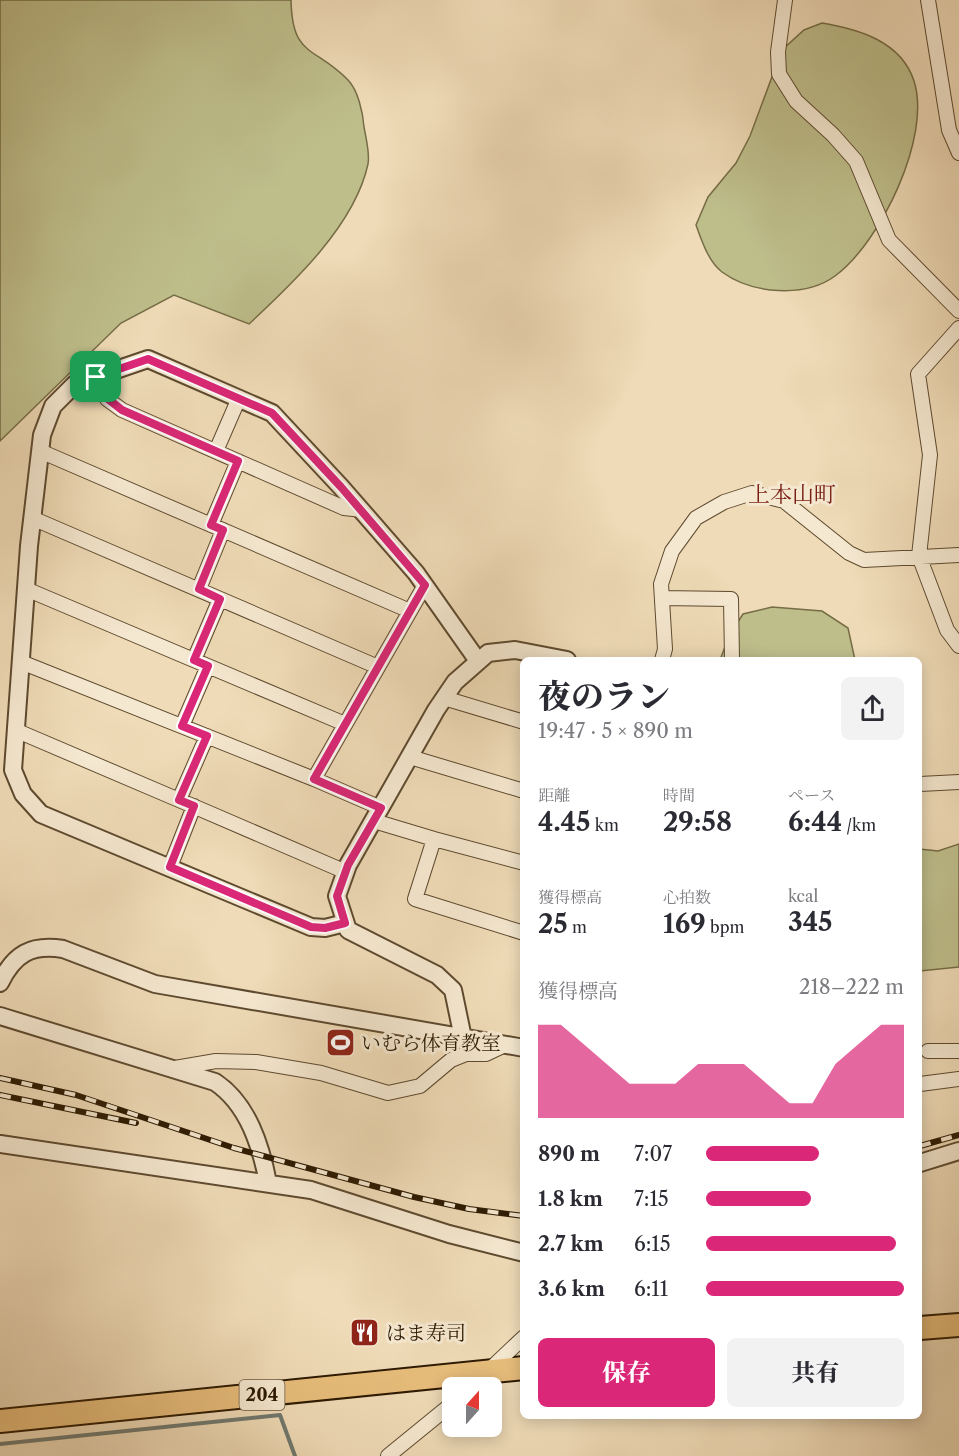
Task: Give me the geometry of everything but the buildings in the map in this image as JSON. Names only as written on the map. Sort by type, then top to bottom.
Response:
[{"type":"highway","points":[[922,1329],[959,1325]]},
{"type":"highway","name":"204","points":[[0,1421],[520,1368]]},
{"type":"street","points":[[785,0],[778,52],[779,74],[796,101],[833,135],[856,161],[889,240],[959,311]]},
{"type":"street","points":[[928,0],[949,130],[959,153]]},
{"type":"street","points":[[959,328],[918,374],[930,455],[918,556],[947,630],[959,646]]},
{"type":"street","points":[[345,923],[325,928],[311,927],[41,814],[23,794],[13,770],[15,730],[32,518],[42,435],[52,406],[75,384],[148,359],[272,413],[362,510],[425,585],[478,661]]},
{"type":"street","points":[[96,377],[108,399],[122,410],[344,508],[362,510]]},
{"type":"street","points":[[216,452],[239,398]]},
{"type":"street","points":[[40,451],[410,611]]},
{"type":"street","points":[[199,589],[238,461]]},
{"type":"street","points":[[663,657],[665,649],[661,584],[672,551],[696,518],[724,502],[752,493],[784,501],[849,553],[864,560],[959,555]]},
{"type":"street","points":[[32,518],[378,667]]},
{"type":"street","points":[[314,779],[425,585]]},
{"type":"street","points":[[26,589],[345,724]]},
{"type":"street","points":[[662,598],[730,599],[732,657]]},
{"type":"street","points":[[194,660],[220,599]]},
{"type":"street","points":[[463,1038],[453,990],[437,975],[364,941],[348,930],[337,896],[345,872],[455,682],[488,653],[515,650],[551,657]]},
{"type":"street","points":[[21,662],[314,779],[378,815],[434,839],[520,862]]},
{"type":"street","points":[[182,726],[208,666]]},
{"type":"street","points":[[444,698],[520,721]]},
{"type":"street","points":[[15,730],[345,872]]},
{"type":"street","points":[[179,800],[207,736]]},
{"type":"street","points":[[410,757],[520,790]]},
{"type":"street","points":[[922,784],[959,782]]},
{"type":"street","points":[[170,867],[194,806]]},
{"type":"street","points":[[434,839],[415,899],[520,932]]},
{"type":"street","points":[[0,983],[16,957],[31,950],[48,947],[63,949],[155,984],[520,1047]]},
{"type":"street","points":[[0,1016],[215,1082],[229,1091],[250,1125],[263,1156],[268,1183]]},
{"type":"street","points":[[175,1068],[216,1061],[256,1062],[321,1073],[388,1092],[411,1090],[420,1086],[451,1060],[466,1054],[486,1053],[505,1045]]},
{"type":"street","points":[[928,1051],[959,1051]]},
{"type":"street","points":[[922,1084],[959,1079]]},
{"type":"street","points":[[0,1144],[311,1190],[429,1228],[520,1252]]},
{"type":"street","points":[[922,1162],[958,1152]]},
{"type":"street","points":[[480,1377],[520,1341]]},
{"type":"street","points":[[388,1456],[442,1412]]},
{"type":"green space","points":[[0,0],[291,0],[292,19],[301,42],[336,69],[352,84],[355,90],[361,109],[368,164],[361,187],[336,231],[303,271],[249,324],[174,295],[121,323],[0,441]]},
{"type":"green space","points":[[822,23],[864,33],[877,39],[899,56],[908,67],[914,81],[918,104],[916,130],[909,159],[885,215],[852,260],[835,276],[809,288],[763,289],[748,285],[722,272],[706,250],[696,225],[708,197],[736,163],[750,136],[782,50],[804,30]]},
{"type":"green space","points":[[772,607],[822,611],[848,628],[854,657],[721,657],[729,636],[743,614]]},
{"type":"green space","points":[[959,844],[959,967],[922,971],[922,849],[938,851]]},
{"type":"waterway","points":[[0,1444],[280,1415],[295,1456]]},
{"type":"railway","points":[[0,1078],[76,1095],[234,1148],[414,1197],[469,1209],[520,1215]]},
{"type":"railway","points":[[0,1095],[136,1123]]},
{"type":"railway","points":[[922,1145],[959,1135]]},
{"type":"place","name":"いむら体育教室","points":[[340,1043]]},
{"type":"place","name":"はま寿司","points":[[365,1333]]},
{"type":"district","name":"上本山町","points":[[792,494]]},
{"type":"route","points":[[148,359],[171,367],[272,413],[341,487],[425,585],[314,779],[381,808],[348,865],[337,896],[345,923],[325,928],[311,927],[170,867],[194,806],[179,800],[207,736],[182,726],[208,666],[194,660],[220,599],[199,589],[223,530],[211,525],[238,461],[122,410],[108,399],[96,377],[148,359]]}]
